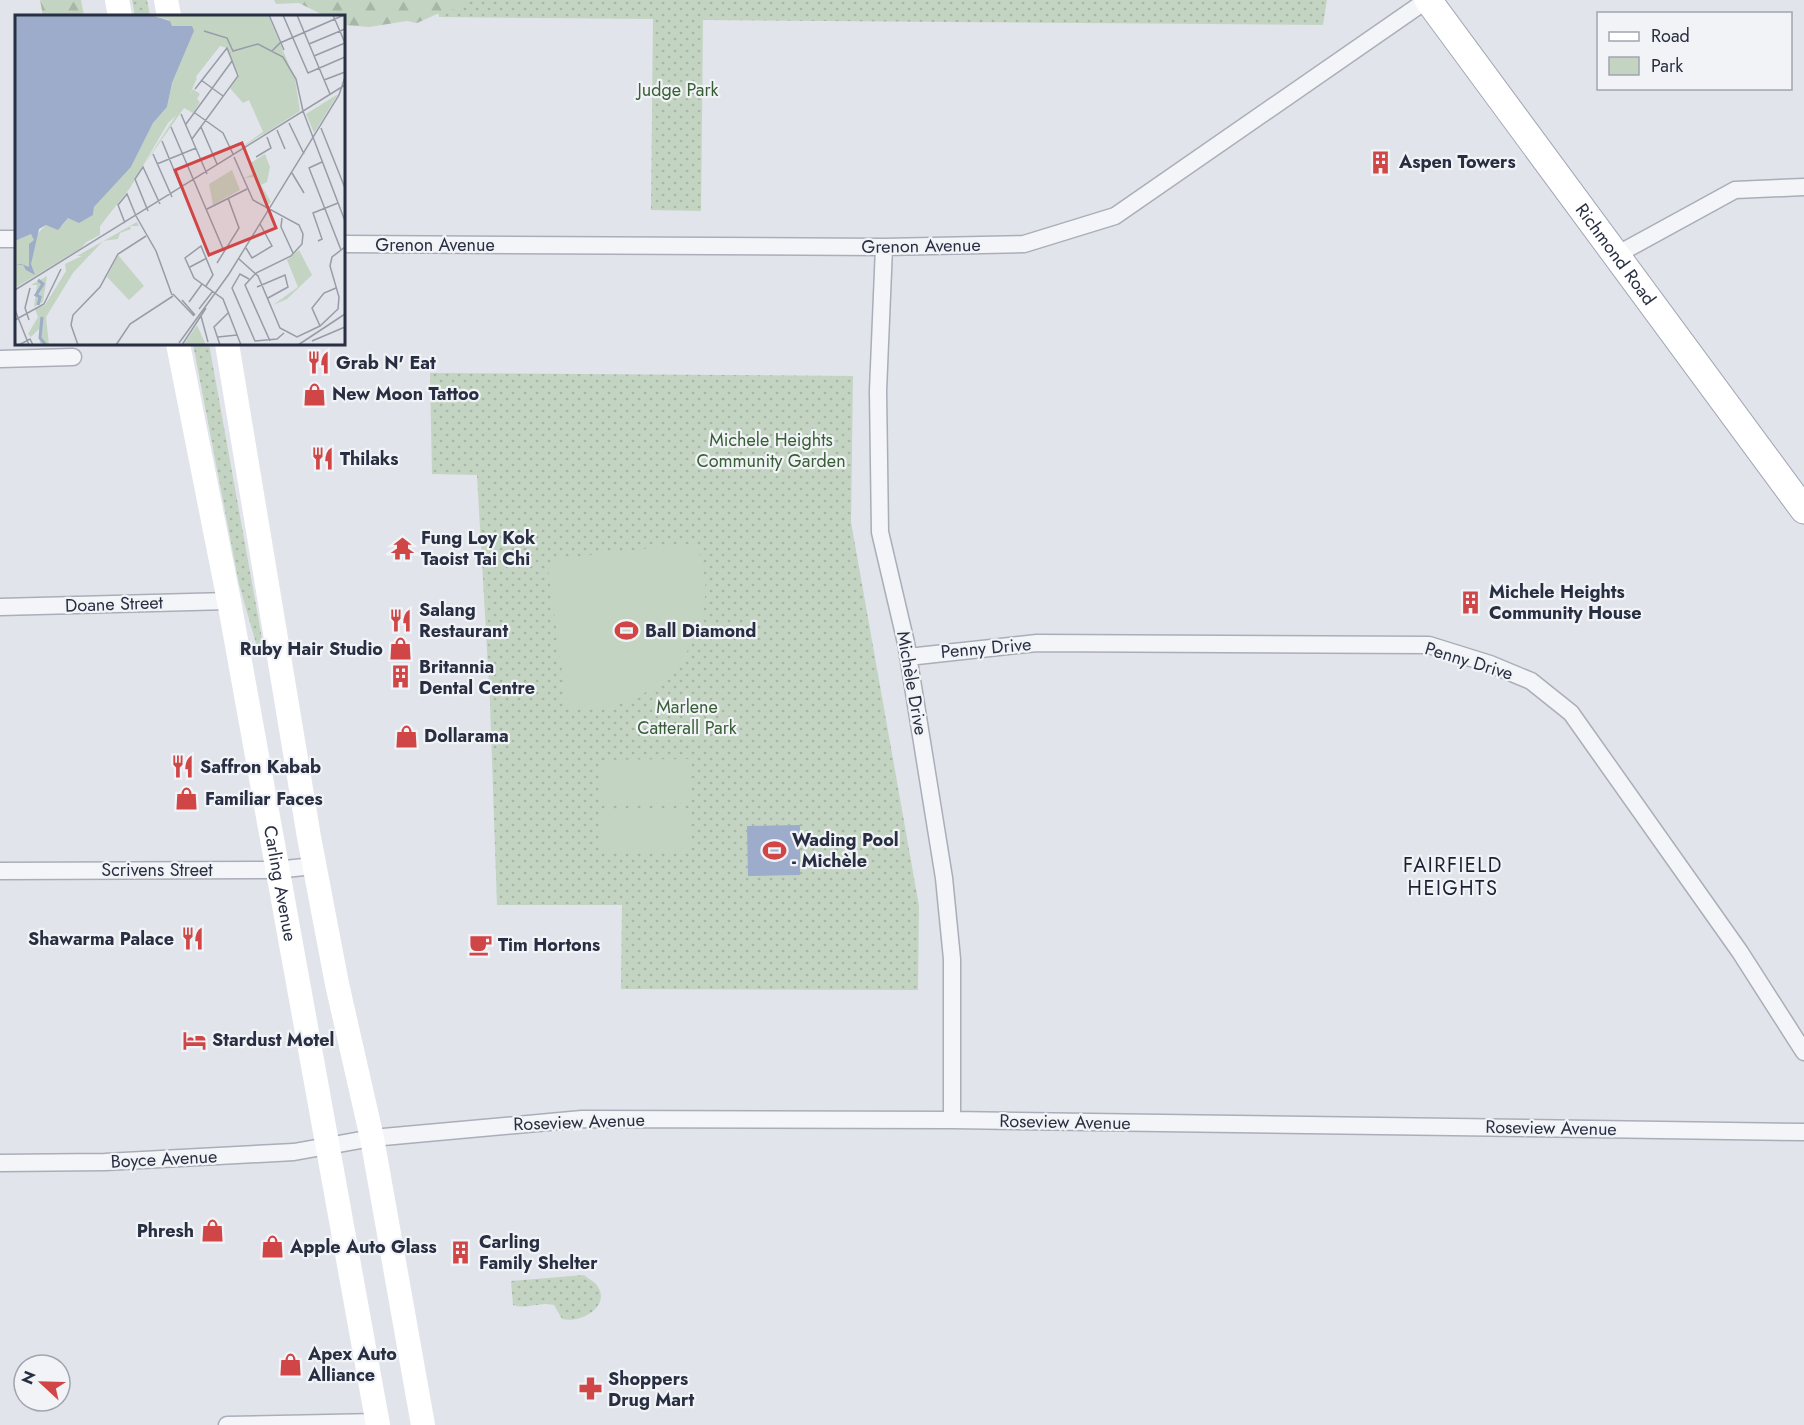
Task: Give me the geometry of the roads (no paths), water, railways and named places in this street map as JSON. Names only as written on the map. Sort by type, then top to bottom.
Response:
[{"type":"main road","points":[[117,0],[120,15]]},
{"type":"main road","points":[[166,0],[170,15]]},
{"type":"main road","name":"Richmond Road","points":[[1427,0],[1618,254],[1804,510]]},
{"type":"main road","name":"Carling Avenue","points":[[178,345],[229,601],[378,1424]]},
{"type":"main road","name":"Carling Avenue","points":[[227,345],[314,866],[372,1138],[423,1425]]},
{"type":"street","name":"Grenon Avenue","points":[[345,244],[884,247],[1024,244],[1115,216],[1427,0]]},
{"type":"street","points":[[1618,254],[1735,190],[1804,187]]},
{"type":"street","name":"Michèle Drive","points":[[884,247],[878,391],[880,532],[908,657],[939,847],[952,959],[952,1120]]},
{"type":"street","points":[[0,359],[73,357]]},
{"type":"street","name":"Doane Street","points":[[0,607],[229,601]]},
{"type":"street","name":"Penny Drive","points":[[908,657],[1037,643],[1429,645],[1490,664],[1531,681],[1571,713],[1740,952],[1804,1052]]},
{"type":"street","name":"Scrivens Street","points":[[0,871],[276,870],[314,866]]},
{"type":"street","name":"Roseview Avenue","points":[[327,1146],[372,1138],[582,1119],[952,1120],[1804,1132]]},
{"type":"street","name":"Boyce Avenue","points":[[0,1163],[105,1162],[294,1152],[327,1146]]},
{"type":"street","points":[[227,1425],[378,1424]]},
{"type":"water","name":"Wading Pool - Michèle","points":[[800,825],[800,875],[748,876],[747,826]]},
{"type":"place","name":"Aspen Towers","points":[[1381,162]]},
{"type":"place","name":"Grab N' Eat","points":[[318,363]]},
{"type":"place","name":"New Moon Tattoo","points":[[314,394]]},
{"type":"place","name":"Thilaks","points":[[322,459]]},
{"type":"place","name":"Fung Loy Kok Taoist Tai Chi","points":[[403,548]]},
{"type":"place","name":"Michele Heights Community House","points":[[1471,602]]},
{"type":"place","name":"Salang Restaurant","points":[[401,620]]},
{"type":"place","name":"Ball Diamond","points":[[627,631]]},
{"type":"place","name":"Ruby Hair Studio","points":[[401,649]]},
{"type":"place","name":"Britannia Dental Centre","points":[[401,677]]},
{"type":"place","name":"Dollarama","points":[[406,736]]},
{"type":"place","name":"Saffron Kabab","points":[[182,767]]},
{"type":"place","name":"Familiar Faces","points":[[187,799]]},
{"type":"place","name":"Wading Pool - Michèle","points":[[774,850]]},
{"type":"place","name":"Shawarma Palace","points":[[192,939]]},
{"type":"place","name":"Tim Hortons","points":[[480,945]]},
{"type":"place","name":"Stardust Motel","points":[[194,1040]]},
{"type":"place","name":"Phresh","points":[[212,1231]]},
{"type":"place","name":"Apple Auto Glass","points":[[272,1247]]},
{"type":"place","name":"Carling Family Shelter","points":[[461,1252]]},
{"type":"place","name":"Apex Auto Alliance","points":[[290,1364]]},
{"type":"place","name":"Shoppers Drug Mart","points":[[590,1389]]},
{"type":"district","name":"FAIRFIELD HEIGHTS","points":[[1453,876]]},
{"type":"park label","name":"Judge Park","points":[[678,90]]},
{"type":"park label","name":"Michele Heights Community Garden","points":[[771,450]]},
{"type":"park label","name":"Marlene Catterall Park","points":[[687,717]]}]
